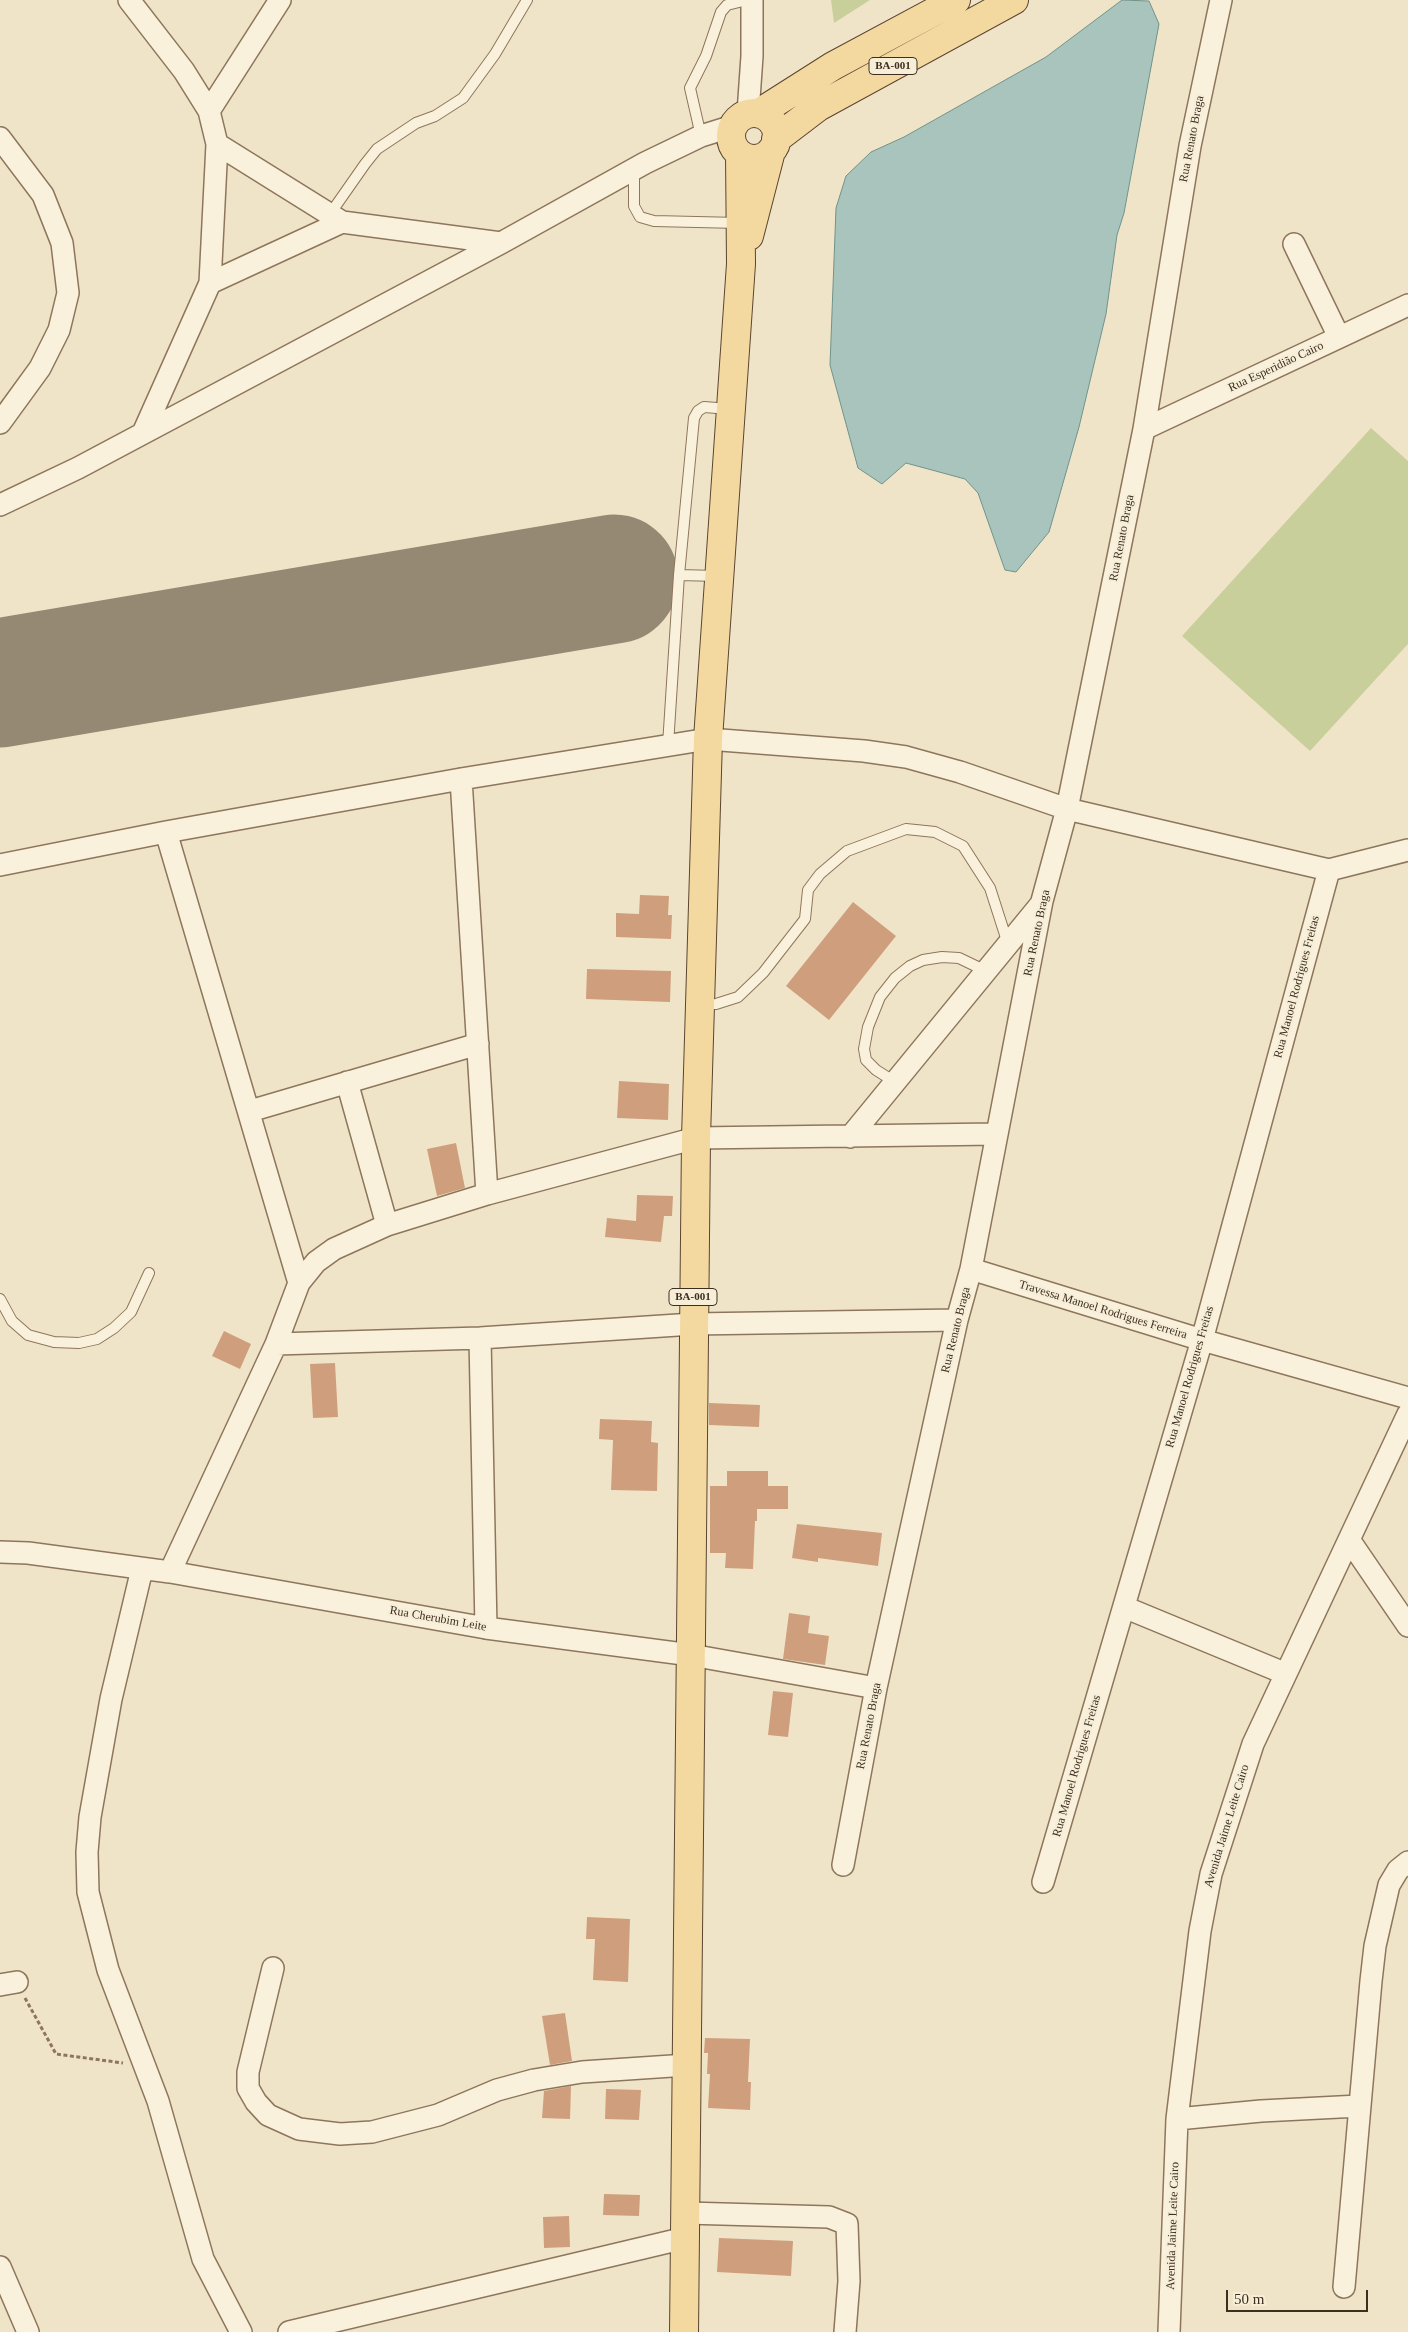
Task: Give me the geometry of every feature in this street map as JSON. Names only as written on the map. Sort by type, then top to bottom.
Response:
[{"type":"main road","name":"BA-001","points":[[956,0],[833,66],[747,118],[731,136],[733,146],[740,154],[749,158],[759,158],[818,107],[1014,0]]},
{"type":"main road","points":[[747,118],[768,118],[774,126],[774,145]]},
{"type":"main road","name":"BA-001","points":[[741,264],[774,145]]},
{"type":"main road","name":"BA-001","points":[[684,2332],[696,1138],[708,739],[741,264],[740,154]]},
{"type":"street","points":[[129,0],[184,71],[210,111],[217,144],[210,283],[143,433]]},
{"type":"street","points":[[210,111],[280,0]]},
{"type":"street","points":[[0,505],[78,468],[501,243],[634,169],[701,136],[747,118],[752,56],[752,0]]},
{"type":"street","name":"Rua Renato Braga","points":[[843,1865],[876,1688],[957,1320],[971,1269],[1042,902],[1067,809],[1144,429],[1190,146],[1221,0]]},
{"type":"street","points":[[0,138],[43,195],[62,243],[68,293],[59,330],[40,368],[0,423]]},
{"type":"street","points":[[217,144],[336,218],[501,243]]},
{"type":"street","points":[[210,283],[336,218]]},
{"type":"street","points":[[1294,244],[1339,338]]},
{"type":"street","name":"Rua Esperidião Cairo","points":[[1144,429],[1408,305]]},
{"type":"street","points":[[0,865],[166,832],[462,779],[708,739],[864,751],[906,757],[960,772],[1067,809],[1329,870],[1408,850]]},
{"type":"street","points":[[462,779],[488,1194]]},
{"type":"street","points":[[166,832],[250,1111],[299,1283]]},
{"type":"street","name":"Rua Manoel Rodrigues Freitas","points":[[1043,1882],[1202,1340],[1329,870]]},
{"type":"street","points":[[850,1136],[1042,902]]},
{"type":"street","points":[[250,1111],[478,1044]]},
{"type":"street","points":[[347,1082],[387,1225]]},
{"type":"street","points":[[170,1572],[276,1344],[299,1283],[316,1262],[334,1249],[387,1225],[488,1194],[696,1138],[996,1134]]},
{"type":"street","name":"Travessa Manoel Rodrigues Ferreira","points":[[971,1269],[1202,1340],[1408,1398]]},
{"type":"street","points":[[276,1344],[480,1338],[693,1324],[957,1320]]},
{"type":"street","points":[[480,1338],[486,1628]]},
{"type":"street","name":"Avenida Jaime Leite Cairo","points":[[1169,2332],[1177,2119],[1200,1931],[1211,1874],[1252,1744],[1284,1673],[1350,1541],[1408,1414]]},
{"type":"street","points":[[1350,1541],[1408,1626]]},
{"type":"street","name":"Rua Cherubim Leite","points":[[0,1552],[28,1553],[170,1572],[486,1628],[691,1655],[876,1688]]},
{"type":"street","points":[[142,1569],[100,1757],[90,1817],[87,1852],[88,1892],[108,1970],[146,2066],[168,2133],[203,2259],[241,2332]]},
{"type":"street","points":[[1124,1606],[1284,1673]]},
{"type":"street","points":[[1344,2287],[1371,1981],[1381,1915],[1389,1885],[1398,1870],[1408,1862]]},
{"type":"street","points":[[273,1968],[248,2072],[248,2088],[256,2102],[268,2115],[299,2129],[340,2134],[372,2132],[438,2115],[497,2090],[534,2080],[582,2072],[688,2065]]},
{"type":"street","points":[[1177,2119],[1261,2111],[1359,2106]]},
{"type":"street","points":[[289,2332],[686,2225],[828,2218],[847,2224],[849,2271],[845,2332]]},
{"type":"street","points":[[0,2267],[28,2332]]},
{"type":"lane","points":[[336,218],[365,164],[377,149],[416,123],[435,116],[463,98],[495,54],[527,0]]},
{"type":"lane","points":[[701,136],[690,88],[706,56],[721,12],[727,5],[746,0]]},
{"type":"lane","points":[[634,169],[634,206],[640,217],[654,222],[740,223]]},
{"type":"lane","points":[[668,745],[679,575],[694,418],[698,411],[704,407],[731,409]]},
{"type":"lane","points":[[679,575],[720,576]]},
{"type":"lane","points":[[700,1005],[716,1004],[738,997],[763,973],[805,919],[808,890],[820,874],[847,851],[906,829],[935,832],[963,846],[990,888],[1008,944]]},
{"type":"lane","points":[[895,1082],[876,1070],[866,1060],[864,1050],[868,1027],[880,997],[895,978],[910,966],[923,960],[942,957],[959,958],[986,971]]},
{"type":"lane","points":[[0,1299],[12,1321],[28,1335],[54,1342],[79,1343],[97,1339],[114,1328],[131,1312],[149,1273]]},
{"type":"path","points":[[8,1984],[56,2054],[146,2066]]},
{"type":"green space","points":[[831,0],[870,0],[834,23]]},
{"type":"green space","points":[[1371,428],[1408,461],[1408,644],[1310,751],[1182,636]]},
{"type":"water","points":[[1122,0],[1149,1],[1159,24],[1124,213],[1117,235],[1106,314],[1079,427],[1049,532],[1016,572],[1005,570],[978,493],[965,479],[906,463],[882,484],[858,468],[830,365],[836,208],[846,176],[871,152],[904,137],[1046,57]]},
{"type":"building","points":[[640,895],[669,896],[668,915],[672,915],[671,939],[616,937],[616,913],[639,914]]},
{"type":"building","points":[[853,902],[896,936],[829,1020],[786,986]]},
{"type":"building","points":[[587,969],[671,971],[670,1002],[586,999]]},
{"type":"building","points":[[619,1081],[669,1084],[668,1120],[617,1118]]},
{"type":"building","points":[[456,1143],[465,1188],[437,1196],[427,1149]]},
{"type":"building","points":[[637,1195],[673,1196],[672,1216],[664,1216],[661,1242],[605,1237],[607,1218],[636,1221]]},
{"type":"building","points":[[224,1331],[251,1344],[240,1369],[212,1356]]},
{"type":"building","points":[[335,1363],[338,1417],[313,1418],[310,1364]]},
{"type":"building","points":[[709,1403],[760,1405],[759,1427],[709,1425]]},
{"type":"building","points":[[600,1419],[652,1421],[651,1442],[658,1443],[657,1491],[611,1490],[613,1440],[599,1439]]},
{"type":"building","points":[[727,1471],[768,1471],[768,1486],[788,1486],[788,1509],[757,1509],[753,1569],[725,1568],[726,1553],[710,1553],[710,1486],[727,1486]]},
{"type":"building","points":[[797,1524],[882,1533],[878,1566],[818,1558],[818,1562],[792,1558]]},
{"type":"building","points":[[789,1613],[810,1616],[808,1633],[829,1636],[825,1665],[783,1659]]},
{"type":"building","points":[[773,1691],[793,1693],[788,1737],[768,1735]]},
{"type":"building","points":[[587,1917],[630,1919],[628,1982],[593,1980],[595,1939],[586,1939]]},
{"type":"building","points":[[565,2013],[572,2061],[550,2065],[542,2016]]},
{"type":"building","points":[[705,2038],[750,2039],[748,2082],[751,2082],[750,2110],[708,2108],[710,2074],[707,2074],[708,2053],[704,2053]]},
{"type":"building","points":[[571,2086],[570,2119],[542,2118],[544,2091]]},
{"type":"building","points":[[606,2089],[641,2090],[639,2120],[605,2119]]},
{"type":"building","points":[[604,2194],[640,2195],[639,2216],[603,2215]]},
{"type":"building","points":[[569,2216],[570,2247],[544,2248],[543,2217]]},
{"type":"building","points":[[719,2238],[793,2241],[791,2276],[717,2272]]},
{"type":"runway","points":[[0,683],[614,579]]}]
